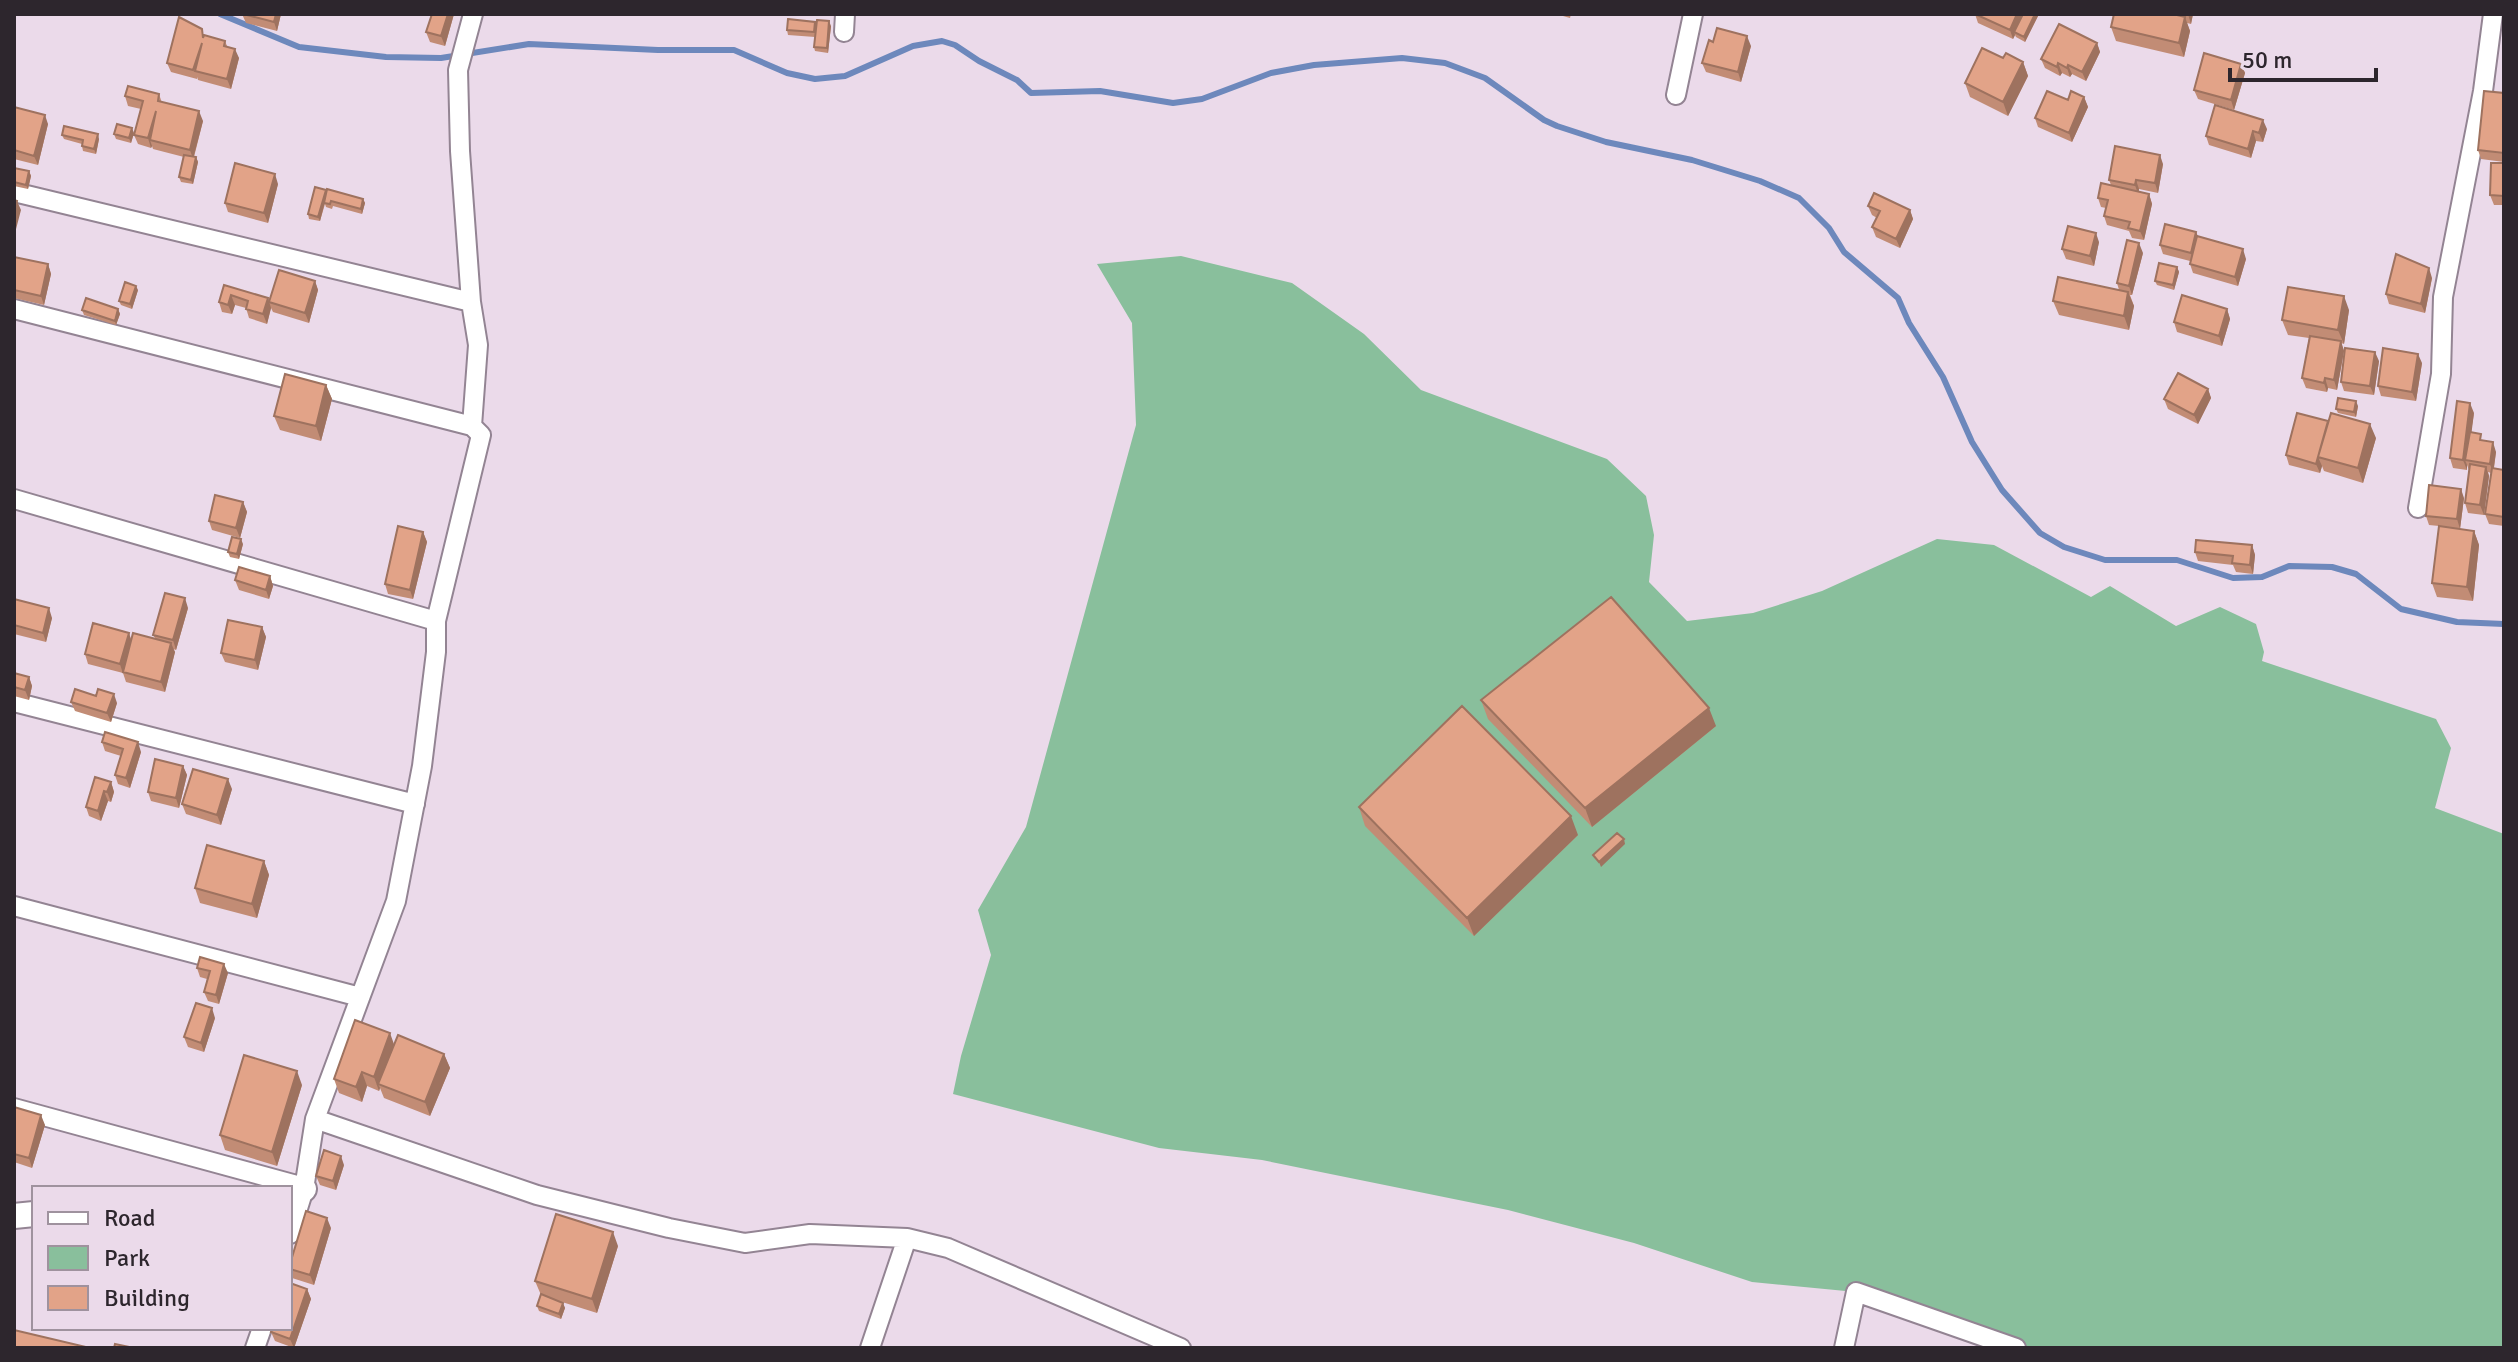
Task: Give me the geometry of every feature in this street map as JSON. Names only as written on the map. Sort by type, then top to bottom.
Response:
[{"type":"street","points":[[472,426],[478,345],[471,302],[460,151],[458,70],[473,14]]},
{"type":"street","points":[[1676,95],[1693,14]]},
{"type":"street","points":[[2418,508],[2441,374],[2443,297],[2483,91],[2493,14]]},
{"type":"street","points":[[14,192],[471,302]]},
{"type":"street","points":[[14,309],[472,426],[481,435],[436,621],[436,652],[415,804],[396,901],[315,1119],[292,1224]]},
{"type":"street","points":[[14,499],[436,621]]},
{"type":"street","points":[[14,702],[415,804]]},
{"type":"street","points":[[14,906],[360,997]]},
{"type":"street","points":[[14,1108],[288,1186]]},
{"type":"street","points":[[315,1119],[537,1195],[669,1228],[745,1243],[810,1234],[907,1238],[948,1248],[1181,1348]]},
{"type":"street","points":[[870,1348],[907,1238]]},
{"type":"street","points":[[1844,1348],[1856,1292],[2016,1348]]},
{"type":"green space","points":[[1181,256],[1292,283],[1364,334],[1421,390],[1607,459],[1646,496],[1654,535],[1649,582],[1687,621],[1753,613],[1822,591],[1937,539],[1994,545],[2091,597],[2110,586],[2176,626],[2220,607],[2256,624],[2264,652],[2262,661],[2436,719],[2451,748],[2435,808],[2504,834],[2504,1348],[2016,1348],[1856,1292],[1752,1282],[1634,1243],[1508,1210],[1262,1160],[1159,1148],[953,1094],[991,955],[978,910],[1026,827],[1136,425],[1132,323],[1097,264]]},
{"type":"building","points":[[243,14],[276,14],[274,22]]},
{"type":"building","points":[[432,14],[448,14],[441,36],[426,32]]},
{"type":"building","points":[[1975,14],[2017,14],[2010,30]]},
{"type":"building","points":[[2023,14],[2035,14],[2024,37],[2014,32]]},
{"type":"building","points":[[2114,14],[2173,14],[2185,17],[2179,43],[2111,27]]},
{"type":"building","points":[[179,17],[202,29],[203,38],[204,35],[225,41],[224,46],[235,49],[227,79],[195,71],[202,43],[193,70],[167,63]]},
{"type":"building","points":[[788,19],[815,22],[814,32],[787,30]]},
{"type":"building","points":[[817,20],[829,21],[827,48],[814,47]]},
{"type":"building","points":[[2059,24],[2097,43],[2082,72],[2058,63],[2057,67],[2041,59]]},
{"type":"building","points":[[1717,28],[1747,36],[1738,72],[1702,63],[1709,40],[1713,42]]},
{"type":"building","points":[[1982,48],[2003,58],[2006,53],[2023,62],[2003,102],[1965,83]]},
{"type":"building","points":[[2204,53],[2241,64],[2231,100],[2194,90]]},
{"type":"building","points":[[128,86],[159,94],[158,101],[199,111],[190,150],[150,140],[156,111],[148,138],[134,135],[143,101],[125,96]]},
{"type":"building","points":[[2047,91],[2068,100],[2071,91],[2084,97],[2069,133],[2035,118]]},
{"type":"building","points":[[2484,91],[2504,93],[2504,153],[2478,150]]},
{"type":"building","points":[[2215,105],[2263,120],[2259,133],[2253,131],[2248,149],[2206,136]]},
{"type":"building","points":[[14,107],[45,115],[34,156],[14,150]]},
{"type":"building","points":[[117,124],[132,128],[129,138],[114,134]]},
{"type":"building","points":[[64,126],[98,134],[94,149],[82,146],[83,140],[62,135]]},
{"type":"building","points":[[2115,146],[2160,155],[2155,183],[2136,180],[2135,185],[2109,180]]},
{"type":"building","points":[[184,155],[196,157],[191,180],[179,177]]},
{"type":"building","points":[[235,163],[275,174],[264,213],[225,203]]},
{"type":"building","points":[[2491,163],[2504,163],[2504,196],[2490,195]]},
{"type":"building","points":[[14,168],[29,171],[26,185],[14,182]]},
{"type":"building","points":[[2101,183],[2149,194],[2140,231],[2128,228],[2130,222],[2104,216],[2108,200],[2098,198]]},
{"type":"building","points":[[315,187],[326,190],[318,217],[308,214]]},
{"type":"building","points":[[327,189],[363,199],[361,209],[331,201],[330,204],[324,203]]},
{"type":"building","points":[[1874,193],[1910,210],[1896,239],[1872,227],[1880,211],[1868,206]]},
{"type":"building","points":[[2165,224],[2196,232],[2191,253],[2160,245]]},
{"type":"building","points":[[2068,226],[2096,233],[2090,256],[2062,249]]},
{"type":"building","points":[[2197,236],[2243,249],[2235,277],[2190,264]]},
{"type":"building","points":[[2127,240],[2139,243],[2129,286],[2117,283]]},
{"type":"building","points":[[2396,254],[2429,268],[2421,304],[2386,294]]},
{"type":"building","points":[[14,257],[48,264],[41,296],[14,290]]},
{"type":"building","points":[[2159,263],[2177,267],[2173,285],[2155,281]]},
{"type":"building","points":[[279,270],[315,281],[305,313],[269,302]]},
{"type":"building","points":[[2058,277],[2128,292],[2124,316],[2053,301]]},
{"type":"building","points":[[125,282],[136,286],[130,304],[119,301]]},
{"type":"building","points":[[224,285],[268,298],[263,314],[246,309],[248,301],[231,295],[228,305],[219,302]]},
{"type":"building","points":[[2288,287],[2344,296],[2338,330],[2282,320]]},
{"type":"building","points":[[2182,295],[2227,309],[2219,336],[2174,322]]},
{"type":"building","points":[[86,298],[118,309],[115,321],[82,310]]},
{"type":"building","points":[[2310,336],[2341,341],[2334,380],[2325,378],[2324,383],[2302,378]]},
{"type":"building","points":[[2345,348],[2375,352],[2370,386],[2341,382]]},
{"type":"building","points":[[2383,348],[2418,354],[2412,392],[2378,386]]},
{"type":"building","points":[[2178,373],[2208,389],[2194,415],[2164,399]]},
{"type":"building","points":[[285,374],[326,385],[316,426],[274,416]]},
{"type":"building","points":[[2338,398],[2356,401],[2354,412],[2336,409]]},
{"type":"building","points":[[2457,401],[2470,403],[2463,460],[2450,458]]},
{"type":"building","points":[[2297,413],[2328,421],[2316,464],[2286,455]]},
{"type":"building","points":[[2331,413],[2370,424],[2358,468],[2318,457]]},
{"type":"building","points":[[2470,432],[2481,434],[2480,440],[2493,442],[2490,464],[2465,460]]},
{"type":"building","points":[[2470,464],[2486,467],[2480,505],[2465,503]]},
{"type":"building","points":[[2492,468],[2504,470],[2504,517],[2485,514]]},
{"type":"building","points":[[2429,485],[2461,489],[2457,519],[2426,516]]},
{"type":"building","points":[[215,495],[243,502],[236,528],[209,521]]},
{"type":"building","points":[[398,526],[423,532],[410,590],[385,584]]},
{"type":"building","points":[[2439,526],[2474,531],[2467,587],[2432,583]]},
{"type":"building","points":[[232,537],[241,539],[237,554],[228,552]]},
{"type":"building","points":[[2196,540],[2252,545],[2250,565],[2232,563],[2233,556],[2195,552]]},
{"type":"building","points":[[239,567],[270,576],[266,590],[235,580]]},
{"type":"building","points":[[165,593],[185,598],[173,640],[153,635]]},
{"type":"building","points":[[1611,597],[1709,708],[1585,808],[1481,700]]},
{"type":"building","points":[[14,599],[49,608],[43,633],[14,625]]},
{"type":"building","points":[[228,620],[262,627],[255,660],[221,653]]},
{"type":"building","points":[[93,623],[129,633],[120,664],[85,654]]},
{"type":"building","points":[[133,633],[171,643],[161,682],[123,672]]},
{"type":"building","points":[[14,673],[29,677],[25,690],[14,687]]},
{"type":"building","points":[[75,689],[96,696],[98,689],[114,694],[107,713],[71,702]]},
{"type":"building","points":[[1462,706],[1571,816],[1467,918],[1359,807]]},
{"type":"building","points":[[105,732],[138,742],[126,778],[115,775],[123,749],[102,742]]},
{"type":"building","points":[[155,759],[183,766],[176,798],[148,792]]},
{"type":"building","points":[[193,769],[228,779],[217,815],[182,804]]},
{"type":"building","points":[[95,777],[111,782],[107,792],[104,791],[98,811],[86,807]]},
{"type":"building","points":[[1617,833],[1624,839],[1599,862],[1593,855]]},
{"type":"building","points":[[207,845],[264,861],[252,904],[195,888]]},
{"type":"building","points":[[200,957],[224,964],[216,995],[204,992],[210,971],[197,968]]},
{"type":"building","points":[[196,1003],[212,1008],[201,1043],[184,1037]]},
{"type":"building","points":[[355,1020],[390,1033],[374,1077],[362,1072],[356,1087],[334,1079]]},
{"type":"building","points":[[398,1035],[444,1054],[425,1102],[378,1084]]},
{"type":"building","points":[[244,1055],[297,1071],[272,1152],[220,1135]]},
{"type":"building","points":[[14,1107],[41,1115],[29,1158],[14,1154]]},
{"type":"building","points":[[324,1150],[341,1156],[333,1181],[316,1176]]},
{"type":"building","points":[[306,1211],[327,1218],[310,1275],[292,1270],[292,1257]]},
{"type":"building","points":[[556,1214],[613,1232],[592,1299],[535,1281]]},
{"type":"building","points":[[292,1284],[307,1289],[290,1339],[271,1332],[292,1330]]},
{"type":"building","points":[[541,1294],[563,1303],[559,1314],[537,1306]]},
{"type":"building","points":[[14,1330],[86,1347],[86,1348],[14,1348]]},
{"type":"waterway","points":[[220,14],[299,47],[386,57],[441,58],[529,44],[734,50],[787,73],[815,79],[845,76],[913,46],[942,41],[955,45],[1017,80],[1031,93],[1100,91],[1173,103],[1202,99],[1271,73],[1314,65],[1402,58],[1445,63],[1485,78],[1557,126],[1606,142],[1692,160],[1760,181],[1799,198],[1829,228],[1844,252],[1898,298],[1909,323],[1943,377],[1972,442],[2002,490],[2040,533],[2064,547],[2105,560],[2177,560],[2233,578],[2262,577],[2289,566],[2332,567],[2356,574],[2401,609],[2457,622],[2504,624]]}]
